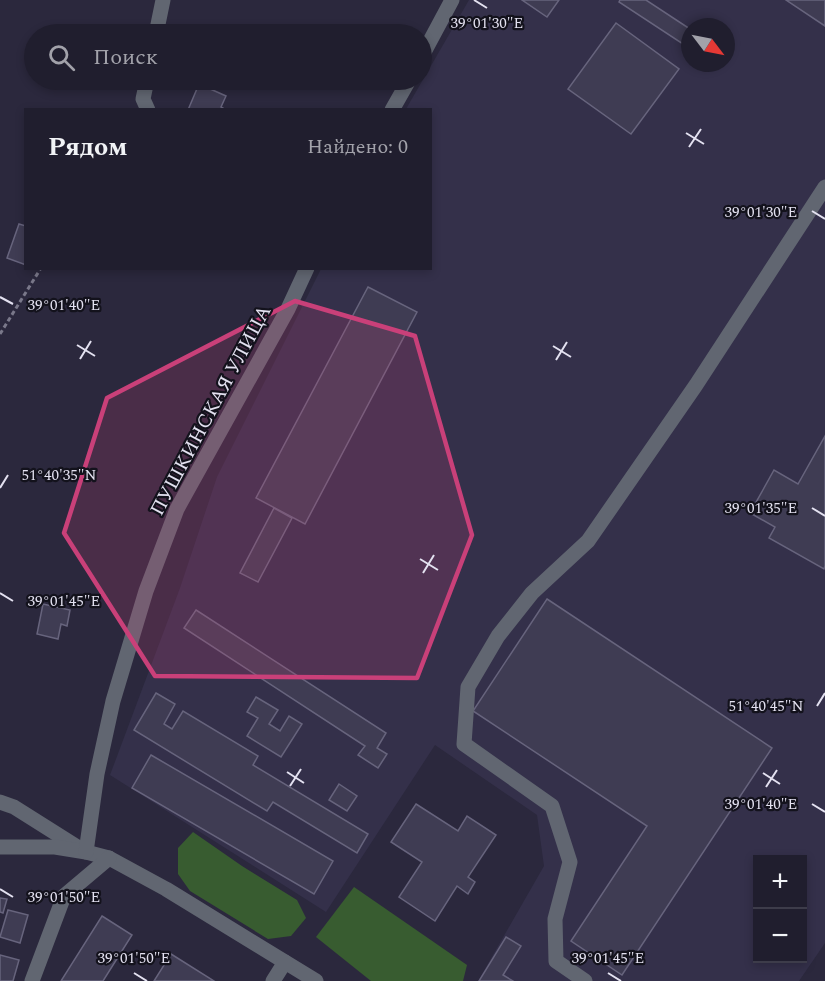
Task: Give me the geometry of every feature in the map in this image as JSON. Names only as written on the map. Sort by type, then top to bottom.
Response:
[{"type":"street","points":[[158,24],[163,0]]},
{"type":"street","points":[[432,37],[452,0]]},
{"type":"street","points":[[145,90],[143,99],[147,108]]},
{"type":"street","points":[[393,108],[403,90]]},
{"type":"street","points":[[585,981],[556,961],[555,919],[570,862],[552,806],[464,744],[468,687],[498,636],[532,593],[588,541],[696,385],[825,187]]},
{"type":"street","name":"ПУШКИНСКАЯ УЛИЦА","points":[[86,852],[97,774],[112,701],[150,581],[177,508],[288,309],[306,270]]},
{"type":"street","points":[[0,802],[14,807],[86,852]]},
{"type":"street","points":[[0,847],[55,847],[109,858],[166,889],[316,981]]},
{"type":"street","points":[[32,981],[64,896],[109,858]]},
{"type":"street","points":[[273,981],[285,962]]},
{"type":"path","points":[[0,334],[39,270]]},
{"type":"highlighted area","points":[[295,301],[415,336],[472,535],[417,678],[155,676],[64,533],[107,398]]},
{"type":"shaded area","points":[[469,0],[825,0],[825,943],[799,981],[478,981],[544,866],[537,815],[435,745],[326,912],[110,775],[180,588],[217,477],[320,270],[432,270],[432,108],[407,108],[417,90],[432,90],[432,64]]},
{"type":"green space","points":[[193,832],[297,900],[306,918],[291,936],[268,939],[190,891],[178,874],[178,848]]},
{"type":"green space","points":[[354,887],[467,965],[463,981],[371,981],[316,937]]},
{"type":"building","points":[[522,0],[559,0],[547,17]]},
{"type":"building","points":[[620,0],[646,0],[681,23],[681,43],[619,2]]},
{"type":"building","points":[[786,0],[825,0],[825,26]]},
{"type":"building","points":[[616,23],[679,69],[631,134],[568,89]]},
{"type":"building","points":[[196,90],[212,90],[226,96],[221,107],[223,108],[189,108]]},
{"type":"building","points":[[19,224],[24,225],[24,264],[7,258]]},
{"type":"building","points":[[368,287],[417,312],[305,524],[256,498]]},
{"type":"building","points":[[825,436],[824,569],[769,538],[775,527],[750,513],[774,470],[798,484]]},
{"type":"building","points":[[274,508],[292,518],[258,582],[240,573]]},
{"type":"building","points":[[547,599],[772,748],[622,975],[571,941],[647,826],[473,711]]},
{"type":"building","points":[[43,604],[70,610],[67,626],[61,624],[58,639],[37,634]]},
{"type":"building","points":[[196,610],[386,733],[377,748],[387,754],[378,768],[358,755],[365,746],[184,628]]},
{"type":"building","points":[[156,693],[175,704],[164,724],[172,729],[183,711],[258,756],[253,765],[368,834],[357,853],[273,802],[267,811],[134,730]]},
{"type":"building","points":[[256,697],[278,710],[269,724],[280,731],[289,716],[302,724],[281,757],[247,736],[258,718],[247,712]]},
{"type":"building","points":[[151,755],[333,861],[314,894],[132,788]]},
{"type":"building","points":[[339,784],[357,796],[347,811],[329,800]]},
{"type":"building","points":[[416,804],[458,831],[467,816],[496,835],[468,877],[475,882],[468,894],[457,886],[435,921],[399,897],[422,862],[391,842]]},
{"type":"building","points":[[0,898],[7,899],[3,913],[0,912]]},
{"type":"building","points":[[8,910],[28,915],[20,943],[0,937]]},
{"type":"building","points":[[102,916],[132,935],[103,981],[61,981]]},
{"type":"building","points":[[506,937],[521,946],[503,975],[513,981],[479,981]]},
{"type":"building","points":[[171,954],[214,981],[154,981]]},
{"type":"building","points":[[0,955],[19,960],[13,981],[0,981]]}]
